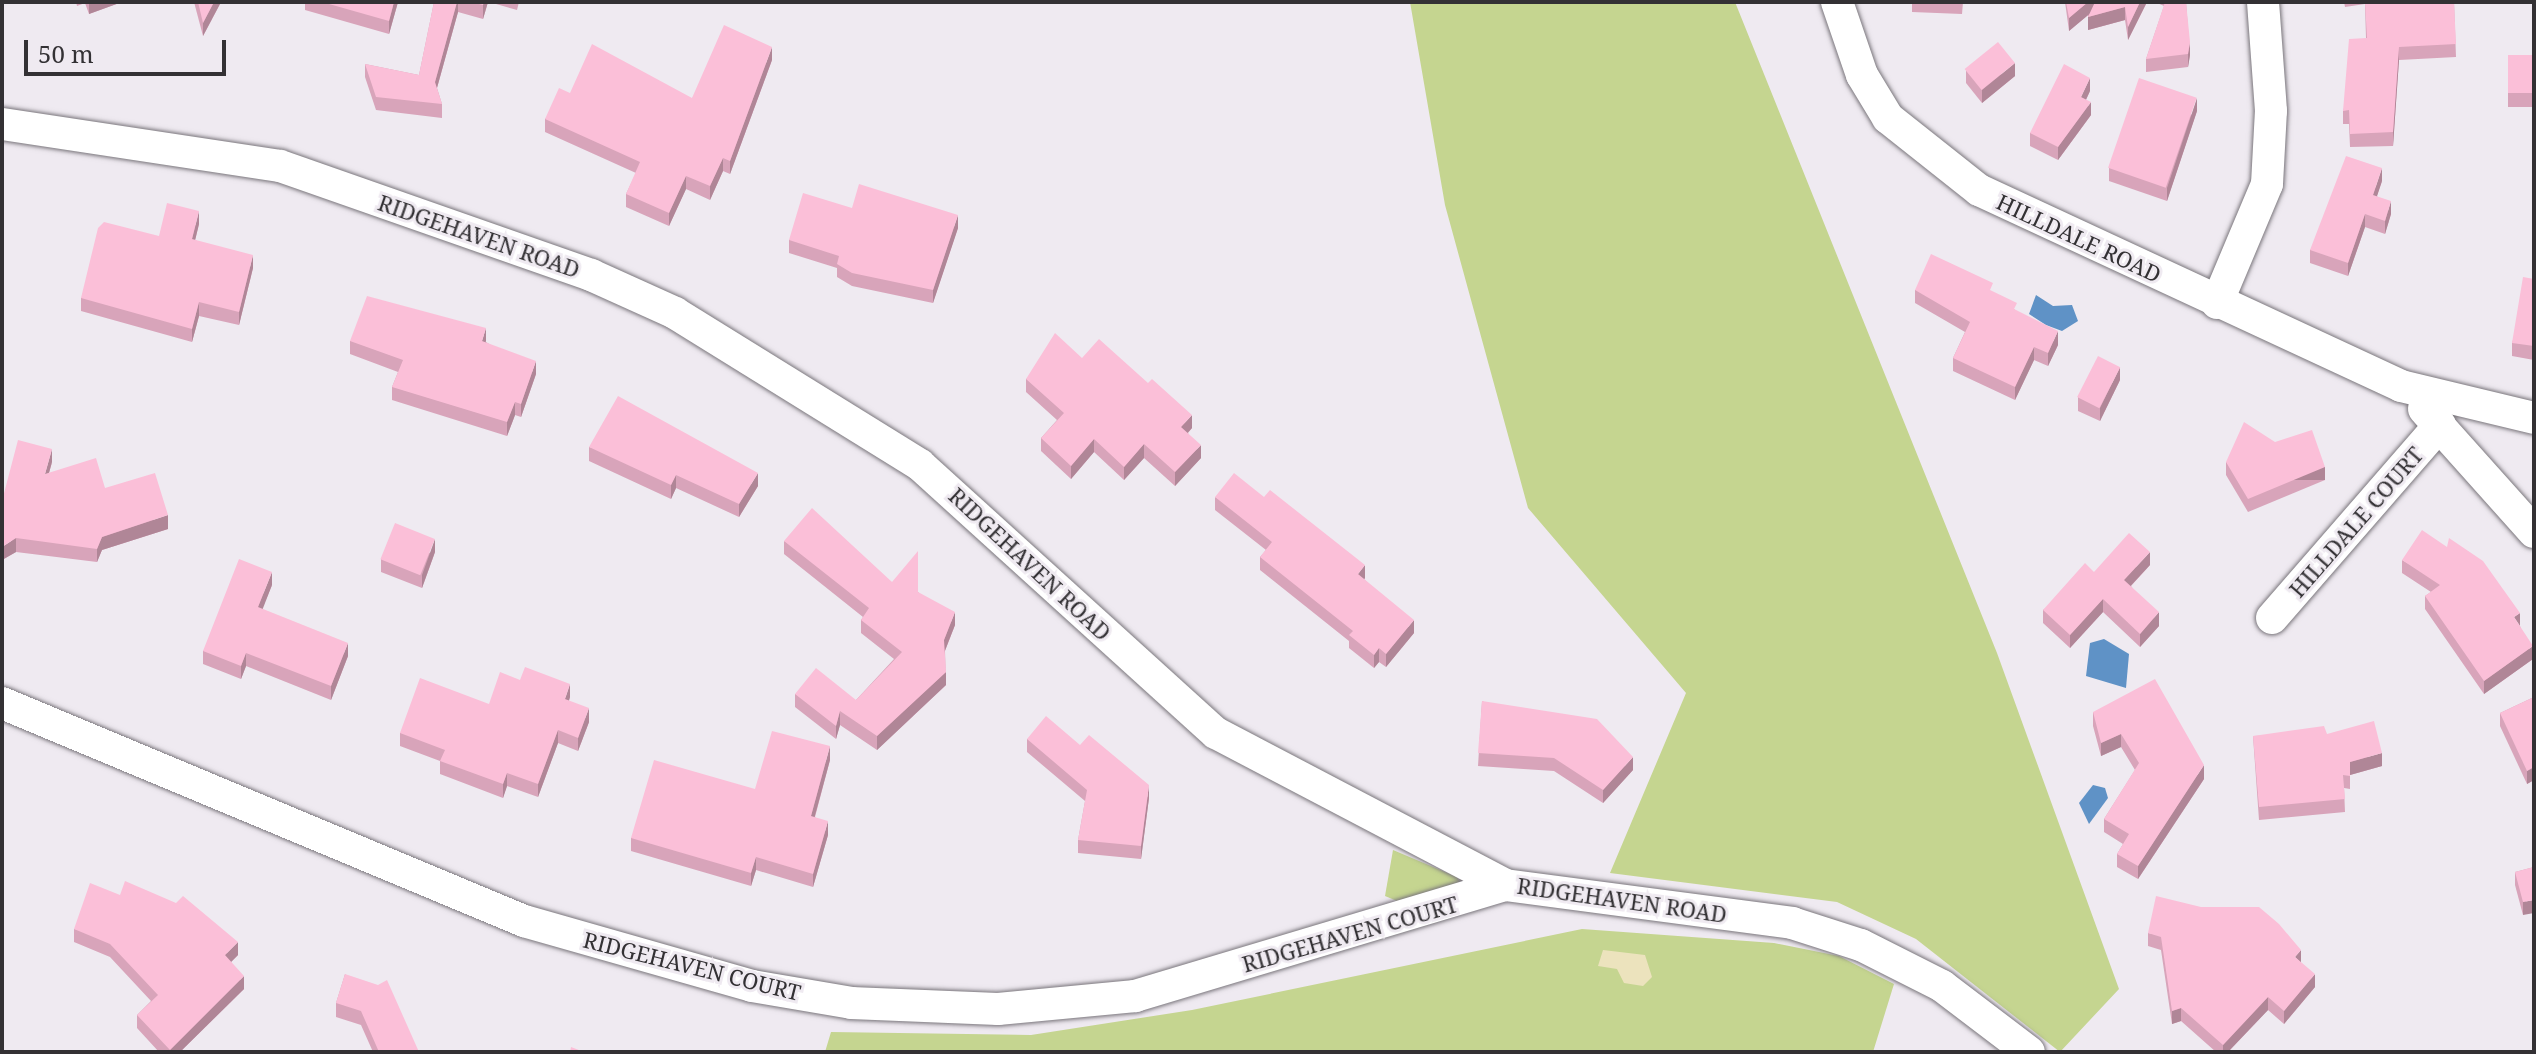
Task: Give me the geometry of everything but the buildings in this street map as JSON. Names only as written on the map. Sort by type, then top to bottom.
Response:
[{"type":"street","name":"HILLDALE ROAD","points":[[1837,2],[1862,75],[1888,118],[1923,153],[1979,190],[2401,386],[2534,418]]},
{"type":"street","points":[[2217,303],[2267,184],[2271,111],[2263,2]]},
{"type":"street","name":"RIDGEHAVEN ROAD","points":[[2,124],[280,166],[591,275],[675,313],[920,465],[1216,733],[1505,885],[1792,923],[1834,936],[1942,986],[2029,1052]]},
{"type":"street","name":"HILLDALE ROAD","points":[[2401,386],[2440,425],[2534,532]]},
{"type":"street","name":"HILLDALE COURT","points":[[2272,618],[2440,425]]},
{"type":"street","name":"RIDGEHAVEN COURT","points":[[2,703],[524,921],[738,983],[851,1003],[998,1009],[1135,996],[1505,885]]},
{"type":"green space","points":[[1410,2],[1735,2],[1997,653],[2119,989],[2060,1052],[1916,939],[1837,902],[1610,873],[1686,693],[1528,508],[1445,205]]},
{"type":"green space","points":[[1393,850],[1457,877],[1462,886],[1397,901],[1385,896]]},
{"type":"green space","points":[[1582,929],[1774,943],[1839,956],[1894,984],[1873,1052],[825,1052],[831,1032],[1031,1035],[1192,1010]]},
{"type":"sand","points":[[1603,950],[1645,955],[1652,977],[1643,986],[1624,983],[1617,969],[1598,966]]},
{"type":"water","points":[[2036,295],[2053,306],[2072,305],[2078,321],[2062,331],[2046,325],[2029,314]]},
{"type":"water","points":[[2104,639],[2129,654],[2126,688],[2086,676],[2090,643]]},
{"type":"water","points":[[2093,785],[2105,788],[2108,798],[2089,824],[2079,803]]}]
